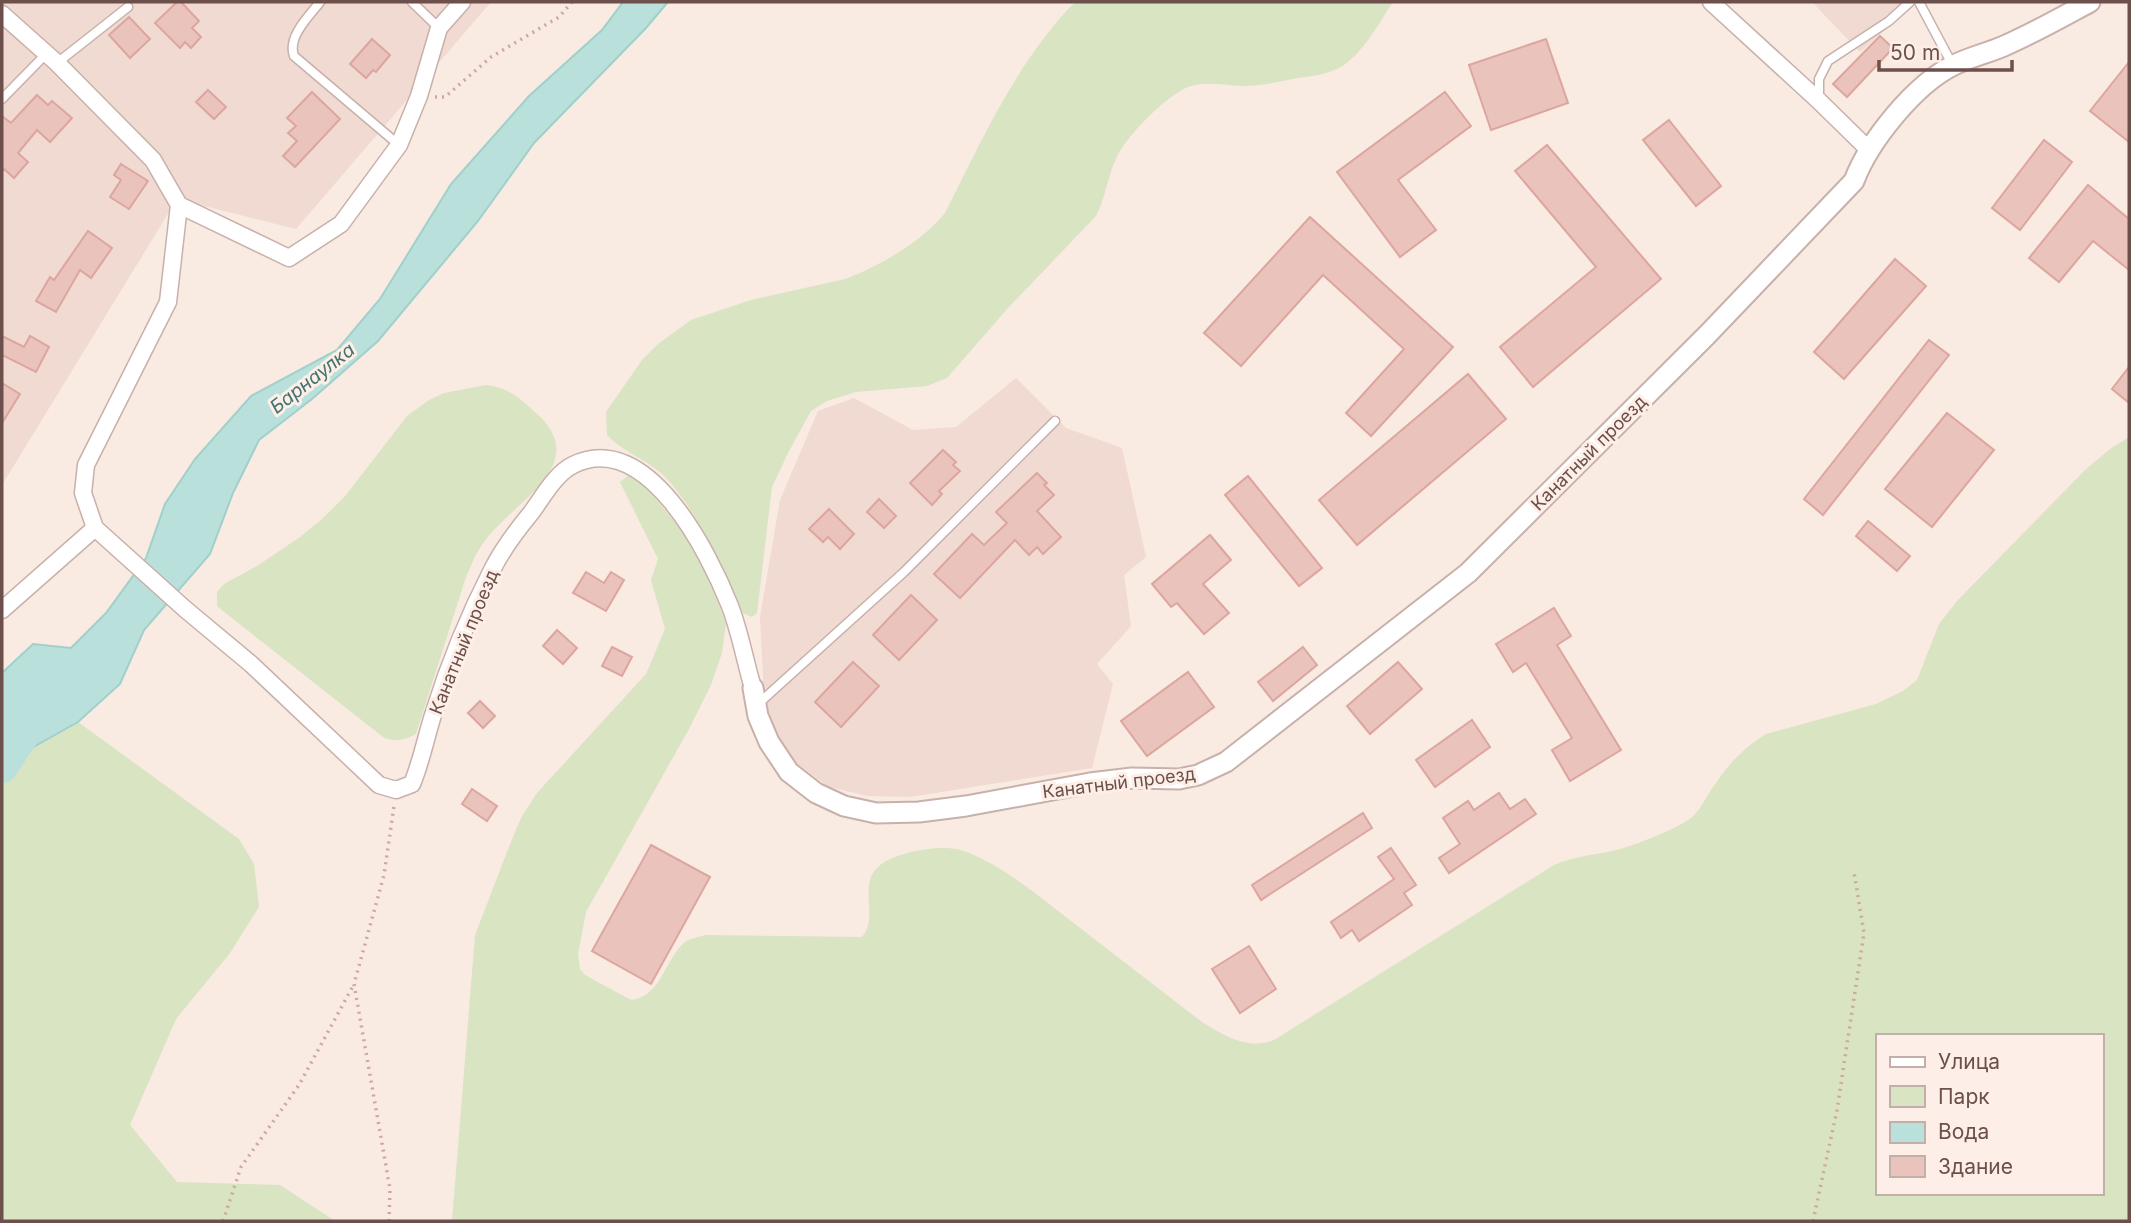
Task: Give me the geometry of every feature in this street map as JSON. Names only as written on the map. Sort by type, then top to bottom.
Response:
[{"type":"street","points":[[2,14],[52,59],[153,160],[179,205],[289,258],[341,224],[399,145],[419,96],[439,28],[462,2]]},
{"type":"street","points":[[1711,2],[1819,100],[1870,151]]},
{"type":"street","name":"Канатный проезд","points":[[396,790],[412,784],[420,766],[434,711],[466,628],[494,567],[557,478],[573,465],[597,458],[623,462],[647,477],[672,503],[691,529],[710,560],[731,609],[758,716],[769,743],[789,772],[816,793],[844,806],[876,813],[919,812],[1090,783],[1132,778],[1179,779],[1198,775],[1226,762],[1468,573],[1717,326],[1854,181],[1861,164],[1896,114],[1930,80],[1953,65],[2003,47],[2090,2]]},
{"type":"street","points":[[179,205],[168,302],[86,465],[83,493],[95,528],[184,609],[251,664],[379,785],[396,790]]},
{"type":"street","points":[[2,610],[95,528]]},
{"type":"lane","points":[[320,2],[296,36],[292,50],[295,56],[399,145]]},
{"type":"lane","points":[[412,2],[439,28]]},
{"type":"lane","points":[[1819,100],[1819,79],[1828,61],[1889,21],[1910,2]]},
{"type":"lane","points":[[1919,2],[1953,65]]},
{"type":"lane","points":[[2,99],[52,59],[128,7]]},
{"type":"lane","points":[[754,697],[904,572],[1055,421]]},
{"type":"path","points":[[419,96],[445,97],[491,57],[559,17],[572,2]]},
{"type":"path","points":[[223,1221],[241,1167],[299,1085],[354,984],[384,875],[396,790]]},
{"type":"path","points":[[1813,1221],[1837,1110],[1864,933],[1854,872]]},
{"type":"path","points":[[354,984],[390,1189],[389,1221]]},
{"type":"shaded area","points":[[2,2],[491,2],[296,229],[177,199],[2,485]]},
{"type":"shaded area","points":[[1812,2],[1916,2],[1860,52]]},
{"type":"shaded area","points":[[1016,378],[1066,428],[1122,448],[1146,557],[1124,575],[1131,626],[1097,664],[1113,684],[1092,768],[910,797],[868,796],[829,787],[797,764],[779,743],[765,715],[760,617],[780,500],[818,411],[854,398],[913,430],[956,427]]},
{"type":"green space","points":[[1075,2],[1393,2],[1359,52],[1333,71],[1258,85],[1191,86],[1164,103],[1118,154],[1096,216],[1008,308],[947,378],[927,386],[856,392],[827,401],[811,411],[772,487],[757,613],[752,617],[743,613],[691,510],[661,473],[607,435],[606,412],[642,360],[658,344],[691,320],[751,300],[845,279],[885,260],[925,233],[945,213],[1018,75],[1054,25]]},
{"type":"green space","points":[[486,385],[508,391],[519,398],[551,430],[556,447],[554,463],[534,492],[492,532],[475,556],[416,734],[400,740],[387,739],[217,606],[217,592],[224,584],[257,566],[322,519],[346,495],[407,416],[444,393]]},
{"type":"green space","points":[[2129,437],[2129,1221],[452,1221],[475,935],[522,816],[537,793],[646,674],[665,629],[651,580],[658,559],[620,482],[629,475],[647,488],[688,538],[726,623],[722,653],[711,685],[586,912],[578,954],[580,969],[585,975],[631,1000],[641,997],[656,985],[677,950],[686,941],[706,935],[862,937],[869,921],[869,883],[878,867],[907,853],[955,849],[979,857],[1020,882],[1202,1022],[1236,1040],[1264,1043],[1274,1040],[1554,865],[1630,846],[1684,823],[1698,810],[1732,762],[1766,734],[1876,704],[1903,691],[1917,680],[1939,624],[1957,601],[2085,470]]},
{"type":"green space","points":[[78,722],[239,839],[254,864],[259,907],[230,953],[176,1019],[130,1125],[177,1182],[280,1185],[335,1221],[2,1221],[2,748],[26,751]]},
{"type":"water","points":[[623,2],[668,2],[534,143],[478,221],[378,341],[312,399],[259,440],[233,493],[210,554],[144,630],[120,684],[78,722],[26,751],[2,748],[2,673],[33,644],[71,648],[106,613],[146,558],[165,504],[195,459],[251,396],[337,350],[380,299],[451,184],[529,96],[602,30]]},
{"type":"building","points":[[177,2],[181,2],[199,21],[192,28],[201,37],[191,48],[185,42],[180,48],[155,23]]},
{"type":"building","points":[[129,17],[150,39],[130,58],[109,35]]},
{"type":"building","points":[[1880,36],[1893,48],[1847,97],[1833,84]]},
{"type":"building","points":[[372,39],[390,55],[376,72],[373,70],[366,78],[350,64]]},
{"type":"building","points":[[1546,39],[1568,103],[1491,130],[1469,65]]},
{"type":"building","points":[[2129,62],[2129,142],[2090,111]]},
{"type":"building","points":[[208,90],[226,107],[214,119],[196,102]]},
{"type":"building","points":[[312,92],[340,119],[295,167],[283,156],[297,141],[288,133],[296,126],[287,118]]},
{"type":"building","points":[[1445,92],[1471,126],[1398,180],[1436,230],[1400,257],[1337,172]]},
{"type":"building","points":[[37,95],[48,105],[52,101],[72,118],[50,142],[37,130],[18,153],[28,162],[14,178],[4,169],[2,172],[2,116],[11,123]]},
{"type":"building","points":[[1669,120],[1721,186],[1696,206],[1643,140]]},
{"type":"building","points":[[2044,140],[2072,162],[2020,230],[1992,208]]},
{"type":"building","points":[[1547,145],[1661,279],[1533,387],[1500,347],[1596,267],[1515,171]]},
{"type":"building","points":[[121,164],[148,181],[129,209],[110,197],[121,180],[114,175]]},
{"type":"building","points":[[2088,185],[2129,219],[2129,270],[2093,241],[2059,282],[2029,258]]},
{"type":"building","points":[[1310,217],[1453,347],[1371,436],[1346,413],[1404,349],[1323,275],[1241,366],[1204,333]]},
{"type":"building","points":[[88,231],[112,248],[91,278],[80,270],[56,312],[36,301],[50,277],[54,280]]},
{"type":"building","points":[[1895,259],[1926,286],[1844,379],[1814,352]]},
{"type":"building","points":[[2,336],[24,347],[30,336],[49,347],[36,372],[2,355]]},
{"type":"building","points":[[1929,340],[1949,355],[1823,515],[1804,499]]},
{"type":"building","points":[[2129,367],[2129,403],[2112,389]]},
{"type":"building","points":[[1468,374],[1506,419],[1357,545],[1319,500]]},
{"type":"building","points":[[2,383],[20,394],[2,423]]},
{"type":"building","points":[[1947,413],[1994,450],[1932,527],[1885,489]]},
{"type":"building","points":[[943,450],[956,462],[953,465],[960,471],[939,491],[942,494],[932,505],[910,483]]},
{"type":"building","points":[[1037,473],[1054,495],[1037,511],[1061,537],[1043,554],[1037,547],[1029,555],[1015,540],[960,598],[934,574],[972,534],[984,545],[1007,523],[996,512]]},
{"type":"building","points":[[1248,476],[1322,568],[1299,586],[1225,495]]},
{"type":"building","points":[[879,499],[896,516],[884,528],[867,512]]},
{"type":"building","points":[[829,509],[854,534],[840,549],[828,537],[823,542],[809,529]]},
{"type":"building","points":[[1868,521],[1910,556],[1897,571],[1856,536]]},
{"type":"building","points":[[1210,535],[1231,560],[1203,584],[1229,613],[1204,634],[1177,603],[1171,607],[1152,584]]},
{"type":"building","points":[[586,572],[604,583],[611,572],[624,580],[606,611],[573,593]]},
{"type":"building","points":[[911,595],[937,620],[899,660],[873,635]]},
{"type":"building","points":[[1554,608],[1571,636],[1557,645],[1621,750],[1570,781],[1552,750],[1572,738],[1526,663],[1513,672],[1496,644]]},
{"type":"building","points":[[557,630],[577,648],[563,664],[543,646]]},
{"type":"building","points":[[612,647],[632,657],[622,676],[602,666]]},
{"type":"building","points":[[1303,647],[1317,665],[1273,701],[1258,682]]},
{"type":"building","points":[[853,662],[879,686],[841,727],[815,702]]},
{"type":"building","points":[[1398,662],[1422,689],[1370,734],[1347,706]]},
{"type":"building","points":[[1188,672],[1214,707],[1147,756],[1121,721]]},
{"type":"building","points":[[480,701],[495,716],[483,728],[468,713]]},
{"type":"building","points":[[1472,720],[1490,747],[1435,787],[1416,760]]},
{"type":"building","points":[[472,789],[497,806],[487,821],[462,804]]},
{"type":"building","points":[[1499,793],[1510,809],[1525,799],[1536,814],[1449,873],[1439,858],[1460,844],[1443,818],[1468,801],[1474,810]]},
{"type":"building","points":[[1363,813],[1372,828],[1261,900],[1252,885]]},
{"type":"building","points":[[651,845],[710,877],[651,984],[592,951]]},
{"type":"building","points":[[1391,848],[1416,885],[1404,893],[1412,905],[1359,941],[1352,930],[1341,938],[1331,922],[1394,879],[1378,857]]},
{"type":"building","points":[[1249,946],[1276,989],[1240,1013],[1212,969]]},
{"type":"waterway","name":"Барнаулка","points":[[2,767],[36,715]]}]
